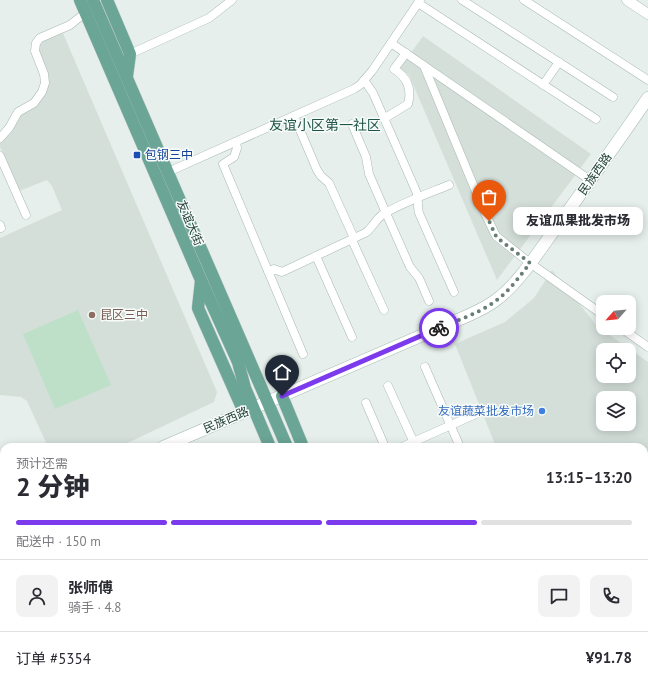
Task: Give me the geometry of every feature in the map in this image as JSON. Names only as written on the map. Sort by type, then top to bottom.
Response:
[{"type":"main road","name":"友谊大街","points":[[80,0],[201,280],[267,402],[282,443]]},
{"type":"main road","name":"友谊大街","points":[[94,0],[168,172],[243,360],[244,388],[248,410],[268,443]]},
{"type":"main road","points":[[107,0],[130,54],[126,76]]},
{"type":"main road","name":"民族西路","points":[[172,443],[481,310],[502,295],[530,263],[648,98]]},
{"type":"main road","points":[[201,280],[198,308],[248,410]]},
{"type":"main road","points":[[282,396],[301,443]]},
{"type":"street","points":[[130,54],[209,18],[232,0]]},
{"type":"street","points":[[462,0],[613,97]]},
{"type":"street","points":[[524,0],[648,80]]},
{"type":"street","points":[[627,0],[648,14]]},
{"type":"street","points":[[168,172],[347,93],[364,80],[372,71],[419,2],[596,119]]},
{"type":"street","points":[[0,138],[9,128],[18,112],[34,103],[42,92],[44,74],[35,51],[36,42],[43,37],[70,25],[85,13]]},
{"type":"street","points":[[392,43],[590,180]]},
{"type":"street","points":[[384,118],[408,104],[411,93],[404,76],[394,69],[406,53]]},
{"type":"street","points":[[543,85],[559,62]]},
{"type":"street","points":[[424,66],[493,231],[500,240],[596,310]]},
{"type":"street","points":[[364,80],[372,90],[418,197],[417,207],[419,213],[454,292]]},
{"type":"street","points":[[294,116],[321,176],[329,183],[384,310]]},
{"type":"street","points":[[352,124],[366,157],[369,174],[410,267],[418,278],[429,301]]},
{"type":"street","points":[[236,142],[234,157],[223,164],[303,354]]},
{"type":"street","points":[[0,156],[26,215]]},
{"type":"street","points":[[268,271],[274,269],[282,272],[368,232],[380,216],[418,197],[449,185]]},
{"type":"street","points":[[316,256],[352,338]]},
{"type":"street","points":[[631,335],[648,347]]},
{"type":"street","points":[[425,367],[458,443]]},
{"type":"street","points":[[388,386],[414,443]]},
{"type":"street","points":[[366,403],[383,443]]},
{"type":"street","points":[[416,443],[450,425],[487,409]]},
{"type":"shaded area","name":"昆区三中","points":[[62,31],[217,392],[214,402],[127,443],[46,443],[27,401],[21,397],[0,395],[0,238],[62,210],[52,186],[47,180],[19,191],[0,147],[0,138],[17,116],[38,104],[44,96],[37,50],[44,40]]},
{"type":"shaded area","points":[[423,36],[591,154],[497,280],[409,75],[400,68]]},
{"type":"shaded area","name":"友谊蔬菜批发市场","points":[[552,270],[596,325],[596,335],[610,335],[621,343],[596,343],[596,383],[636,383],[636,354],[648,362],[648,443],[494,443],[455,344],[505,322],[534,298]]},
{"type":"green space","points":[[78,310],[111,385],[55,409],[23,334]]},
{"type":"way so far","points":[[439,328],[481,310],[496,300],[510,288],[530,263],[496,236],[489,221]]},
{"type":"place","name":"包钢三中","points":[[137,155]]},
{"type":"place","name":"友谊瓜果批发市场","points":[[489,221]]},
{"type":"place","name":"昆区三中","points":[[92,315]]},
{"type":"place","name":"友谊蔬菜批发市场","points":[[542,411]]},
{"type":"district","name":"友谊小区第一社区","points":[[325,125]]},
{"type":"route","points":[[282,396],[439,328]]}]
